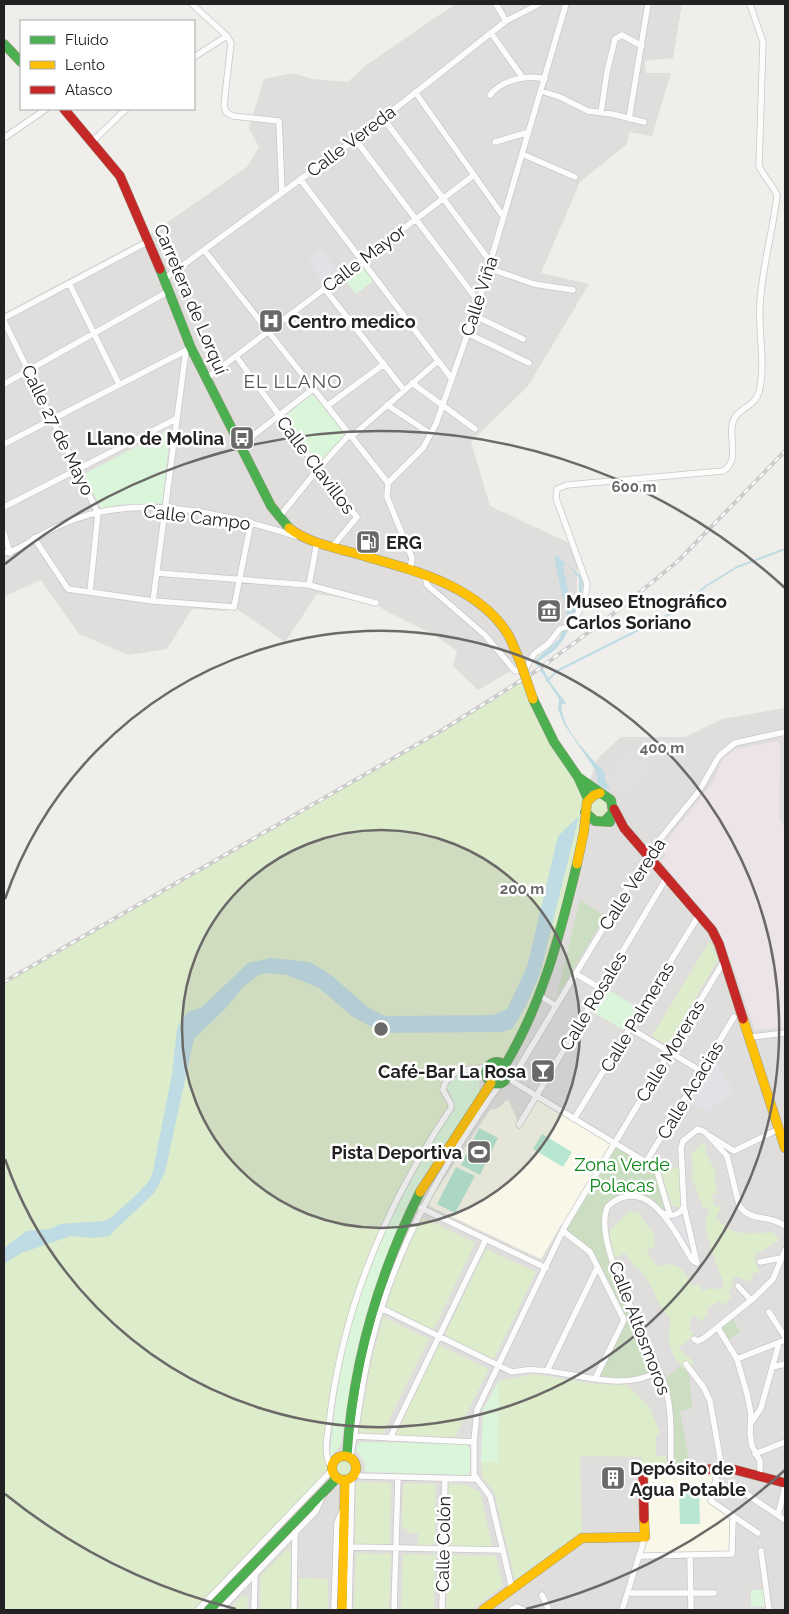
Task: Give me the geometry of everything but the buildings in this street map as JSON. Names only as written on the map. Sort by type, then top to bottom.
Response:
[{"type":"main road","points":[[4,44],[20,61]]},
{"type":"main road","name":"Carretera de Lorquí","points":[[65,110],[120,176],[149,241],[189,349],[207,378],[271,506],[279,517],[291,530],[307,539],[425,575],[463,592],[482,605],[507,635],[554,742],[578,777]]},
{"type":"main road","points":[[578,777],[611,800],[624,828],[712,930],[725,960],[751,1036],[785,1148]]},
{"type":"main road","points":[[209,1610],[323,1491],[342,1474],[356,1466],[349,1456],[350,1417],[359,1361],[385,1271],[400,1235],[430,1176],[502,1076],[530,1025],[542,997],[555,957],[582,840],[588,799],[578,777]]},
{"type":"main road","points":[[588,799],[600,793]]},
{"type":"main road","points":[[582,840],[612,814],[614,809]]},
{"type":"main road","points":[[586,812],[591,819],[624,828]]},
{"type":"main road","points":[[496,1062],[502,1076],[487,1076],[488,1067],[496,1062]]},
{"type":"main road","points":[[342,1610],[344,1507],[342,1474],[337,1458],[349,1456]]},
{"type":"main road","points":[[483,1610],[582,1538],[645,1537],[643,1470],[720,1469],[760,1476],[785,1483]]},
{"type":"street","points":[[192,4],[227,36],[231,43],[224,105],[226,112],[233,116],[279,122],[282,193]]},
{"type":"street","points":[[496,4],[506,21]]},
{"type":"street","name":"Calle Vereda","points":[[164,279],[356,139],[506,21],[540,4]]},
{"type":"street","name":"Calle Viña","points":[[388,483],[417,455],[432,434],[443,405],[478,301],[566,4]]},
{"type":"street","points":[[629,118],[648,4]]},
{"type":"street","points":[[425,575],[427,585],[485,635],[515,671],[526,668],[534,654],[548,644],[560,629],[572,626],[585,599],[586,584],[556,498],[557,489],[567,485],[723,471],[729,468],[732,460],[732,426],[734,417],[755,402],[759,392],[762,361],[760,304],[776,195],[773,186],[765,178],[760,166],[763,42],[750,4]]},
{"type":"street","points":[[491,33],[523,78]]},
{"type":"street","points":[[601,112],[606,72],[615,39],[618,35],[622,35],[642,46]]},
{"type":"street","points":[[195,56],[227,36]]},
{"type":"street","points":[[490,95],[500,86],[523,78],[535,76],[545,78]]},
{"type":"street","points":[[541,91],[560,97],[588,111],[601,112],[644,122]]},
{"type":"street","points":[[415,92],[503,216]]},
{"type":"street","points":[[4,138],[45,110]]},
{"type":"street","points":[[92,141],[125,110]]},
{"type":"street","points":[[383,118],[490,261]]},
{"type":"street","points":[[496,142],[529,132]]},
{"type":"street","points":[[356,139],[478,301]]},
{"type":"street","points":[[522,154],[575,177]]},
{"type":"street","name":"Calle Mayor","points":[[207,378],[269,332],[361,259],[474,175]]},
{"type":"street","points":[[300,179],[452,379]]},
{"type":"street","points":[[4,319],[149,241]]},
{"type":"street","points":[[204,250],[388,483],[386,497],[412,558],[410,570]]},
{"type":"street","points":[[488,268],[534,284],[573,290]]},
{"type":"street","points":[[69,284],[119,384]]},
{"type":"street","points":[[324,288],[404,390]]},
{"type":"street","points":[[4,384],[29,372],[168,291]]},
{"type":"street","points":[[473,315],[523,338]]},
{"type":"street","name":"Calle 27 de Mayo","points":[[4,319],[98,513]]},
{"type":"street","points":[[467,333],[529,363]]},
{"type":"street","points":[[4,444],[189,349]]},
{"type":"street","points":[[153,600],[176,419],[189,349]]},
{"type":"street","name":"Calle Clavillos","points":[[236,356],[278,416],[357,517],[332,547]]},
{"type":"street","points":[[279,517],[318,468],[350,436],[438,361]]},
{"type":"street","points":[[326,406],[384,364]]},
{"type":"street","points":[[412,383],[474,429]]},
{"type":"street","points":[[241,445],[313,389]]},
{"type":"street","points":[[387,405],[432,434]]},
{"type":"street","points":[[4,506],[176,419]]},
{"type":"street","name":"Calle Campo","points":[[7,553],[34,538],[76,519],[98,513],[130,509],[166,509],[236,518],[307,539]]},
{"type":"street","points":[[90,592],[98,513]]},
{"type":"street","points":[[34,538],[68,589],[153,600],[234,607],[250,522]]},
{"type":"street","points":[[4,534],[7,553]]},
{"type":"street","points":[[310,585],[318,542]]},
{"type":"street","points":[[157,573],[310,585],[376,603]]},
{"type":"street","name":"Calle Vereda","points":[[349,1456],[355,1436],[367,1359],[381,1308],[395,1267],[421,1208],[451,1155],[502,1076],[518,1069],[648,854],[699,791],[719,756],[735,743],[785,732]]},
{"type":"street","name":"Calle Rosales","points":[[519,1125],[667,877]]},
{"type":"street","name":"Calle Palmeras","points":[[574,1119],[699,914]]},
{"type":"street","name":"Calle Moreras","points":[[475,1479],[474,1442],[477,1410],[563,1231],[725,960]]},
{"type":"street","points":[[576,974],[600,988]]},
{"type":"street","points":[[542,997],[556,1006]]},
{"type":"street","name":"Calle Acacias","points":[[646,1162],[734,1017]]},
{"type":"street","points":[[630,1028],[701,1071]]},
{"type":"street","points":[[751,1036],[785,1033]]},
{"type":"street","points":[[349,1610],[351,1547],[342,1474],[326,1459],[338,1369],[357,1294],[368,1263],[401,1188],[451,1108],[452,1104],[443,1090],[444,1085],[454,1072],[488,1067]]},
{"type":"street","points":[[502,1076],[656,1168],[670,1215],[681,1212],[684,1207]]},
{"type":"street","points":[[662,1213],[697,1263],[684,1207],[681,1148],[683,1141],[698,1129],[734,1150],[779,1129]]},
{"type":"street","points":[[705,1132],[727,1156],[733,1174],[736,1196],[743,1212],[753,1217],[775,1220],[785,1226]]},
{"type":"street","name":"Calle Altosmoros","points":[[670,1215],[662,1213],[647,1200],[630,1194],[608,1206],[604,1219],[614,1268],[659,1371],[669,1402],[670,1470]]},
{"type":"street","points":[[421,1208],[546,1268]]},
{"type":"street","points":[[563,1231],[590,1252],[624,1320],[595,1379]]},
{"type":"street","points":[[390,1438],[486,1239]]},
{"type":"street","points":[[694,1340],[698,1341],[718,1328],[773,1280],[785,1250]]},
{"type":"street","points":[[760,1262],[781,1258]]},
{"type":"street","points":[[547,1371],[597,1268]]},
{"type":"street","points":[[738,1286],[751,1300]]},
{"type":"street","points":[[381,1308],[512,1372],[535,1369],[595,1379],[636,1380],[645,1379],[659,1371]]},
{"type":"street","points":[[737,1359],[785,1338],[769,1312]]},
{"type":"street","points":[[718,1328],[737,1359],[747,1394],[751,1413],[751,1439],[760,1461],[760,1476]]},
{"type":"street","points":[[750,1425],[761,1408],[779,1342]]},
{"type":"street","points":[[686,1364],[704,1388],[710,1401],[720,1469],[711,1501],[758,1533]]},
{"type":"street","points":[[772,1367],[785,1364]]},
{"type":"street","points":[[355,1436],[474,1442]]},
{"type":"street","points":[[756,1454],[785,1442]]},
{"type":"street","points":[[198,1610],[342,1474],[475,1479],[490,1496],[512,1589]]},
{"type":"street","points":[[394,1610],[398,1477]]},
{"type":"street","name":"Calle Colón","points":[[442,1610],[445,1478]]},
{"type":"street","points":[[733,1485],[785,1520]]},
{"type":"street","points":[[778,1515],[785,1487]]},
{"type":"street","points":[[220,1610],[318,1508],[323,1491]]},
{"type":"street","points":[[334,1610],[337,1523],[344,1507]]},
{"type":"street","points":[[641,1556],[732,1554],[733,1516]]},
{"type":"street","points":[[294,1610],[295,1532]]},
{"type":"street","points":[[622,1610],[641,1556],[645,1537]]},
{"type":"street","points":[[351,1547],[503,1550]]},
{"type":"street","points":[[761,1551],[769,1610]]},
{"type":"street","points":[[690,1556],[691,1610]]},
{"type":"street","points":[[254,1610],[255,1575]]},
{"type":"street","points":[[628,1593],[714,1593]]},
{"type":"street","points":[[542,1595],[549,1610]]},
{"type":"street","points":[[511,1610],[518,1607],[523,1610]]},
{"type":"shaded area","points":[[455,4],[682,4],[673,58],[645,61],[646,73],[671,73],[652,136],[629,132],[627,144],[580,182],[541,273],[589,284],[528,386],[471,442],[490,506],[569,543],[577,561],[577,599],[565,624],[538,656],[478,690],[453,666],[457,651],[436,636],[384,610],[376,603],[317,594],[285,642],[234,607],[225,611],[192,609],[167,649],[129,655],[79,634],[41,580],[5,596],[4,600],[4,313],[142,240],[247,167],[259,147],[249,128],[264,79],[293,73],[312,79],[348,82],[365,66]]},
{"type":"shaded area","points":[[321,250],[339,273],[324,284],[308,260]]},
{"type":"shaded area","points":[[785,708],[785,1610],[198,1610],[327,1455],[329,1425],[350,1317],[450,1077],[459,1070],[488,1067],[493,1063],[503,1063],[580,806],[598,758],[621,737],[685,737],[722,719]]},
{"type":"shaded area","points":[[777,741],[780,744],[779,817],[785,828],[785,1027],[755,1030],[731,961],[718,931],[661,861],[667,856],[660,849],[712,784],[724,758],[736,749]]},
{"type":"shaded area","points":[[625,745],[640,754],[660,761],[624,809],[605,780],[605,773]]},
{"type":"shaded area","points":[[712,1054],[734,1092],[706,1112],[682,1098],[699,1070]]},
{"type":"shaded area","points":[[536,1096],[614,1143],[564,1229],[561,1225],[541,1259],[429,1206],[428,1203],[490,1110],[498,1108],[508,1099],[519,1124]]},
{"type":"shaded area","points":[[681,1216],[691,1248],[690,1250],[670,1219]]},
{"type":"shaded area","points":[[718,1469],[711,1501],[733,1516],[732,1554],[641,1556],[643,1470]]},
{"type":"green space","points":[[361,265],[373,281],[356,294],[343,277]]},
{"type":"green space","points":[[312,394],[346,434],[317,464],[283,418]]},
{"type":"green space","points":[[170,429],[163,503],[117,505],[101,509],[84,474]]},
{"type":"green space","points":[[526,677],[587,799],[585,824],[537,1008],[503,1063],[496,1062],[459,1070],[444,1085],[451,1104],[415,1163],[342,1349],[326,1459],[332,1467],[198,1610],[4,1610],[4,982],[377,767]]},
{"type":"green space","points":[[595,795],[610,801],[608,817],[592,819],[587,804]]},
{"type":"green space","points":[[580,900],[605,916],[557,995]]},
{"type":"green space","points":[[709,942],[718,960],[667,1045],[652,1036]]},
{"type":"green space","points":[[605,988],[637,1007],[624,1030],[591,1011]]},
{"type":"green space","points":[[497,1063],[504,1066],[507,1073],[504,1080],[497,1083],[490,1080],[487,1073],[490,1066]]},
{"type":"green space","points":[[457,1073],[477,1074],[480,1087],[479,1093],[419,1186],[363,1328],[355,1359],[341,1444],[329,1460],[340,1373],[347,1338],[368,1269],[397,1203],[414,1171],[453,1110],[454,1103],[447,1087]]},
{"type":"green space","name":"Pista Deportiva","points":[[479,1128],[498,1138],[480,1175],[461,1165]]},
{"type":"green space","points":[[542,1134],[572,1152],[563,1167],[533,1149]]},
{"type":"green space","name":"Zona Verde Polacas","points":[[614,1143],[656,1168],[670,1215],[647,1200],[624,1196],[605,1212],[614,1268],[659,1371],[645,1379],[595,1379],[625,1322],[590,1252],[563,1231]]},
{"type":"green space","points":[[703,1143],[706,1147],[706,1154],[717,1173],[714,1174],[717,1193],[712,1194],[715,1207],[720,1206],[721,1208],[716,1217],[733,1231],[740,1233],[773,1232],[779,1240],[754,1256],[760,1273],[755,1272],[749,1282],[735,1276],[731,1282],[734,1285],[728,1293],[732,1297],[723,1305],[719,1301],[707,1308],[708,1313],[702,1321],[694,1315],[689,1321],[692,1324],[689,1329],[697,1338],[689,1340],[678,1348],[694,1362],[689,1374],[678,1362],[671,1349],[669,1328],[671,1319],[663,1310],[645,1276],[629,1260],[625,1253],[615,1258],[609,1232],[629,1211],[638,1212],[654,1234],[655,1246],[646,1250],[657,1266],[676,1265],[683,1270],[692,1286],[699,1285],[703,1291],[711,1288],[721,1290],[724,1283],[717,1267],[705,1222],[707,1216],[710,1215],[707,1207],[703,1208],[691,1176],[693,1171],[691,1154]]},
{"type":"green space","name":"Pista Deportiva","points":[[456,1167],[475,1176],[455,1213],[437,1204]]},
{"type":"green space","points":[[679,1167],[682,1203],[679,1208],[672,1205],[661,1171]]},
{"type":"green space","points":[[422,1217],[475,1243],[433,1331],[386,1308],[396,1276]]},
{"type":"green space","points":[[486,1249],[536,1272],[494,1359],[452,1340],[445,1334]]},
{"type":"green space","points":[[383,1317],[429,1339],[382,1435],[362,1434],[359,1432],[370,1368]]},
{"type":"green space","points":[[732,1317],[740,1332],[726,1341],[718,1328]]},
{"type":"green space","points":[[439,1345],[489,1369],[455,1437],[400,1436],[397,1432]]},
{"type":"green space","points":[[681,1366],[689,1374],[692,1408],[680,1411],[690,1466],[670,1467],[669,1402],[663,1380]]},
{"type":"green space","points":[[534,1374],[592,1383],[627,1385],[649,1407],[661,1431],[656,1437],[656,1456],[666,1456],[666,1466],[642,1468],[641,1457],[580,1456],[582,1532],[515,1580],[494,1492],[482,1476],[481,1462],[498,1462],[499,1381]]},
{"type":"green space","points":[[499,1381],[498,1462],[481,1462],[483,1409]]},
{"type":"green space","points":[[360,1442],[464,1444],[470,1448],[470,1475],[367,1472],[356,1447]]},
{"type":"green space","points":[[344,1457],[352,1460],[355,1468],[352,1476],[344,1479],[336,1476],[333,1468],[336,1460]]},
{"type":"green space","points":[[356,1482],[391,1483],[390,1545],[355,1544]]},
{"type":"green space","points":[[406,1483],[436,1484],[435,1546],[418,1546],[418,1533],[407,1533],[407,1529],[402,1529],[403,1486]]},
{"type":"green space","points":[[451,1484],[466,1485],[480,1492],[492,1545],[490,1548],[449,1547],[447,1544],[448,1487]]},
{"type":"green space","points":[[679,1485],[699,1485],[700,1524],[680,1524]]},
{"type":"green space","points":[[286,1550],[291,1551],[290,1610],[260,1610],[260,1577]]},
{"type":"green space","points":[[356,1553],[391,1554],[389,1610],[354,1610]]},
{"type":"green space","points":[[403,1554],[436,1555],[434,1610],[401,1609]]},
{"type":"green space","points":[[449,1555],[496,1556],[503,1586],[471,1610],[446,1610]]},
{"type":"green space","points":[[299,1578],[328,1579],[328,1610],[299,1610]]},
{"type":"green space","points":[[751,1590],[765,1590],[767,1607],[751,1606]]},
{"type":"green space","points":[[242,1596],[248,1596],[247,1610],[228,1610]]},
{"type":"water","points":[[556,555],[567,564],[559,565],[554,560]]},
{"type":"water","points":[[568,565],[581,576],[583,582],[577,610],[560,644],[539,661],[550,682],[566,703],[565,705],[562,703],[562,712],[570,731],[605,773],[605,780],[611,791],[598,785],[596,771],[564,724],[558,709],[559,699],[534,661],[559,639],[579,594],[579,578]]},
{"type":"water","points":[[579,816],[540,974],[525,1008],[512,1029],[502,1032],[383,1033],[353,1017],[319,988],[287,975],[266,973],[259,975],[242,988],[226,1008],[194,1039],[165,1172],[154,1193],[109,1236],[93,1238],[71,1236],[21,1253],[4,1264],[4,1248],[26,1231],[50,1229],[60,1224],[104,1221],[112,1217],[149,1181],[153,1171],[172,1074],[177,1029],[188,1012],[202,1007],[248,963],[271,958],[310,962],[331,975],[369,1008],[385,1016],[494,1015],[507,1009],[527,967],[558,836]]},
{"type":"waterway","points":[[547,681],[557,671],[680,609],[706,586],[737,567],[785,549]]},
{"type":"waterway","points":[[559,565],[571,618]]},
{"type":"railway","points":[[4,982],[444,729],[536,671],[608,618],[678,561],[785,451]]},
{"type":"traffic: fast","points":[[4,44],[20,61]]},
{"type":"traffic: fast","points":[[160,269],[191,348],[271,506],[289,528]]},
{"type":"traffic: fast","points":[[533,699],[554,742],[578,777],[588,799]]},
{"type":"traffic: fast","points":[[578,777],[611,800],[613,812],[605,821]]},
{"type":"traffic: fast","points":[[585,812],[595,821],[610,822]]},
{"type":"traffic: fast","points":[[505,1065],[530,1017],[549,968],[577,864]]},
{"type":"traffic: fast","points":[[497,1062],[505,1065],[508,1073],[505,1081],[497,1084],[489,1081],[486,1073],[489,1065],[497,1062]]},
{"type":"traffic: fast","points":[[347,1456],[355,1387],[370,1320],[392,1255],[420,1192]]},
{"type":"traffic: fast","points":[[209,1610],[337,1478]]},
{"type":"traffic: slow","points":[[289,528],[303,537],[318,543],[393,564],[438,580],[459,590],[479,603],[495,618],[509,636],[520,661]]},
{"type":"traffic: slow","points":[[520,661],[533,699]]},
{"type":"traffic: slow","points":[[577,864],[584,831],[587,802],[594,795],[600,793]]},
{"type":"traffic: slow","points":[[743,1019],[785,1148]]},
{"type":"traffic: slow","points":[[420,1192],[491,1083]]},
{"type":"traffic: slow","points":[[344,1456],[353,1459],[356,1468],[353,1477],[344,1480],[335,1477],[332,1468],[335,1459],[344,1456]]},
{"type":"traffic: slow","points":[[342,1610],[345,1480]]},
{"type":"traffic: slow","points":[[483,1610],[582,1538],[645,1537],[644,1519]]},
{"type":"traffic: jam","points":[[65,110],[120,176],[160,269]]},
{"type":"traffic: jam","points":[[614,809],[624,828],[712,930],[719,944],[743,1019]]},
{"type":"traffic: jam","points":[[644,1519],[643,1470],[732,1469],[785,1483]]},
{"type":"place","name":"Centro medico","points":[[271,321]]},
{"type":"place","name":"Llano de Molina","points":[[242,438]]},
{"type":"place","name":"ERG","points":[[368,542]]},
{"type":"place","name":"Museo Etnográfico Carlos Soriano","points":[[549,611]]},
{"type":"place","name":"Café-Bar La Rosa","points":[[543,1071]]},
{"type":"place","name":"Pista Deportiva","points":[[479,1152]]},
{"type":"place","name":"Depósito de Agua Potable","points":[[613,1478]]},
{"type":"district","name":"EL LLANO","points":[[293,381]]}]
